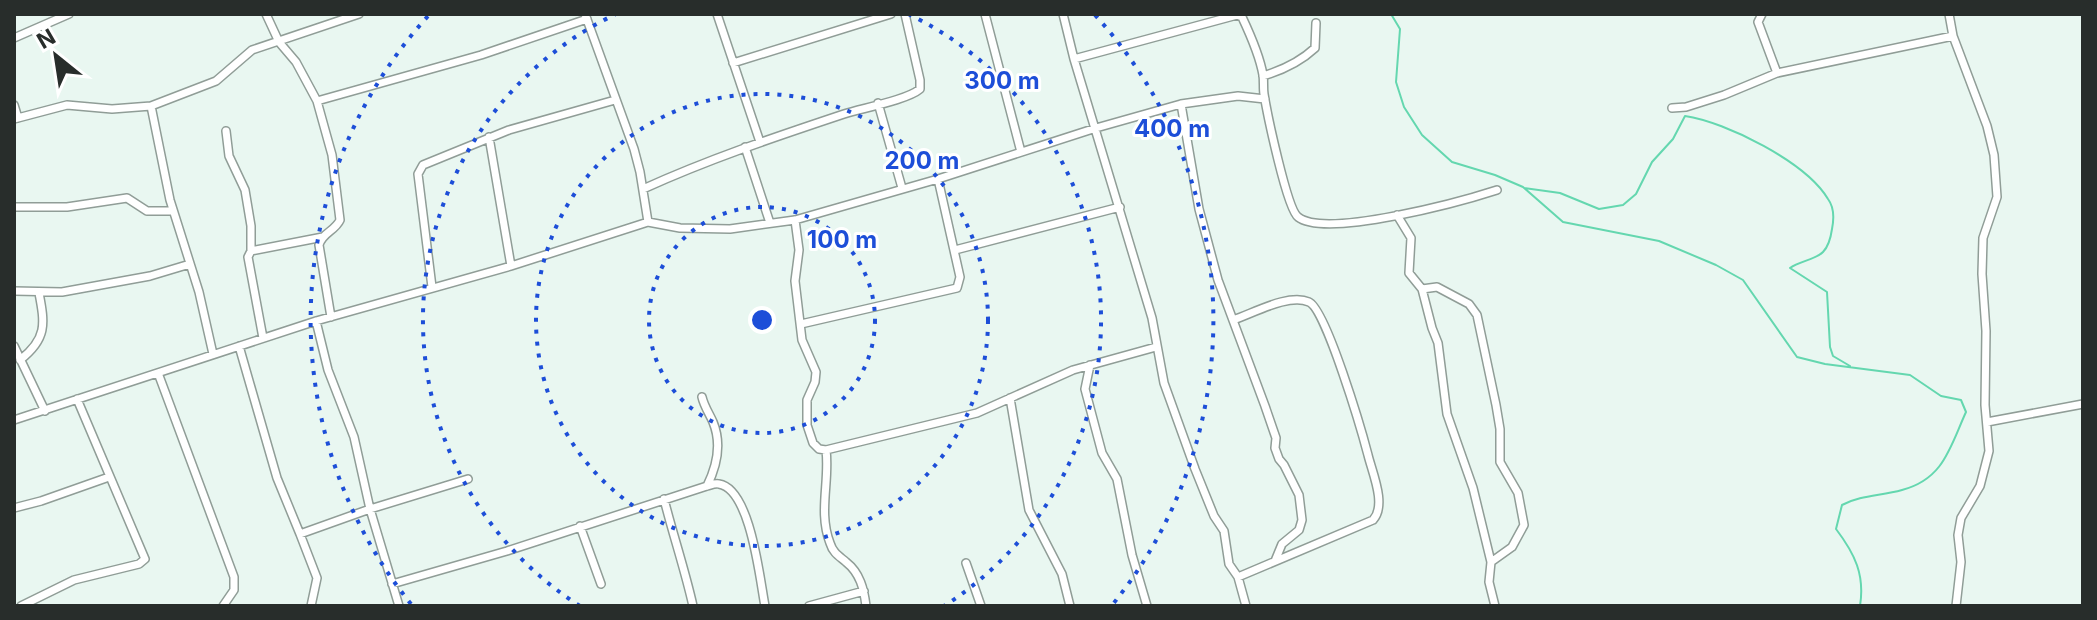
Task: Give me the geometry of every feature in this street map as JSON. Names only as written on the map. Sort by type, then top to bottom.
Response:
[{"type":"street","points":[[14,38],[69,14]]},
{"type":"street","points":[[251,251],[323,237],[337,227],[341,212],[332,155],[317,101],[296,62],[279,42],[266,14]]},
{"type":"street","points":[[14,105],[16,118],[67,105],[112,109],[151,106],[216,81],[245,54],[359,14]]},
{"type":"street","points":[[717,14],[760,142]]},
{"type":"street","points":[[733,63],[891,14]]},
{"type":"street","points":[[643,189],[698,163],[878,103],[912,96],[920,89],[905,14]]},
{"type":"street","points":[[985,14],[1021,152]]},
{"type":"street","points":[[1063,14],[1152,318],[1164,383],[1214,516],[1224,531],[1229,564],[1238,577],[1246,606]]},
{"type":"street","points":[[1762,14],[1758,22],[1777,73]]},
{"type":"street","points":[[1949,14],[1953,36],[1980,104],[1995,166],[1997,197],[1983,238],[1989,451],[1980,486],[1961,518],[1958,535],[1961,562],[1956,606]]},
{"type":"street","points":[[1074,59],[1237,15],[1242,17],[1246,26],[1263,76],[1265,99],[1290,205],[1297,217],[1309,223],[1340,223],[1433,209],[1497,190]]},
{"type":"street","points":[[317,101],[481,55],[586,17],[634,149],[648,222]]},
{"type":"street","points":[[1263,76],[1306,57],[1315,48],[1316,23]]},
{"type":"street","points":[[1672,108],[1686,107],[1724,95],[1777,73],[1953,36]]},
{"type":"street","points":[[14,420],[316,321],[511,266],[648,222],[701,229],[730,229],[795,220],[1181,104],[1238,96],[1265,99]]},
{"type":"street","points":[[432,287],[418,174],[423,165],[489,137],[615,100]]},
{"type":"street","points":[[878,103],[902,188]]},
{"type":"street","points":[[1181,104],[1199,209],[1218,280],[1276,438],[1275,448],[1279,459],[1299,495],[1302,520],[1299,530],[1282,544],[1275,561]]},
{"type":"street","points":[[151,106],[173,211],[213,354]]},
{"type":"street","points":[[226,131],[229,156],[245,190],[251,226],[251,251],[248,257],[263,338]]},
{"type":"street","points":[[489,137],[511,266]]},
{"type":"street","points":[[745,147],[770,223]]},
{"type":"street","points":[[801,324],[957,288],[960,277],[938,179]]},
{"type":"street","points":[[14,207],[67,207],[122,197],[147,211],[173,211]]},
{"type":"street","points":[[955,250],[1120,207]]},
{"type":"street","points":[[1397,215],[1411,238],[1409,273],[1422,289],[1438,343],[1447,414],[1473,488],[1491,562],[1489,582],[1495,606]]},
{"type":"street","points":[[795,220],[799,250],[795,281],[802,340],[816,372],[807,400],[807,425],[813,443],[819,449],[826,450],[977,413],[1090,365],[1156,347]]},
{"type":"street","points":[[323,237],[319,245],[331,317]]},
{"type":"street","points":[[14,291],[62,292],[150,276],[190,264]]},
{"type":"street","points":[[1422,289],[1437,287],[1469,304],[1477,315],[1496,405],[1500,462],[1518,493],[1524,525],[1512,547],[1491,562]]},
{"type":"street","points":[[20,360],[35,349],[43,330],[39,293]]},
{"type":"street","points":[[1233,320],[1285,300],[1301,300],[1317,307],[1364,440],[1379,500],[1378,515],[1373,520],[1238,577]]},
{"type":"street","points":[[316,321],[328,370],[354,437],[370,509],[399,606]]},
{"type":"street","points":[[14,346],[45,411]]},
{"type":"street","points":[[239,346],[277,478],[317,578],[311,606]]},
{"type":"street","points":[[1090,365],[1085,389],[1102,453],[1117,479],[1132,555],[1147,606]]},
{"type":"street","points":[[158,373],[234,577],[234,590],[223,606]]},
{"type":"street","points":[[702,397],[716,438],[717,462],[707,486]]},
{"type":"street","points":[[1010,398],[1029,510],[1062,574],[1070,606]]},
{"type":"street","points":[[21,606],[74,580],[139,564],[145,559],[77,399]]},
{"type":"street","points":[[1987,422],[2083,404]]},
{"type":"street","points":[[826,450],[823,500],[830,544],[836,555],[858,577],[866,606]]},
{"type":"street","points":[[14,508],[109,477]]},
{"type":"street","points":[[300,534],[468,479]]},
{"type":"street","points":[[392,584],[720,484],[729,489],[739,504],[758,559],[765,606]]},
{"type":"street","points":[[664,499],[693,606]]},
{"type":"street","points":[[580,526],[601,584]]},
{"type":"street","points":[[966,563],[981,606]]},
{"type":"street","points":[[809,606],[864,591]]},
{"type":"waterway","points":[[1391,14],[1400,29],[1396,82],[1404,107],[1422,135],[1452,162],[1523,187],[1563,222],[1659,241],[1743,280],[1797,357],[1825,364],[1910,375],[1941,396],[1961,400],[1966,412],[1944,460],[1927,478],[1902,490],[1864,497],[1842,505],[1836,529],[1857,565],[1861,584],[1860,606]]},
{"type":"waterway","points":[[1524,188],[1560,193],[1599,209],[1623,205],[1636,194],[1652,162],[1673,139],[1685,116],[1722,126],[1764,146],[1802,171],[1817,185],[1831,206],[1833,225],[1825,250],[1790,268],[1827,292],[1830,347],[1833,356],[1850,366]]}]
